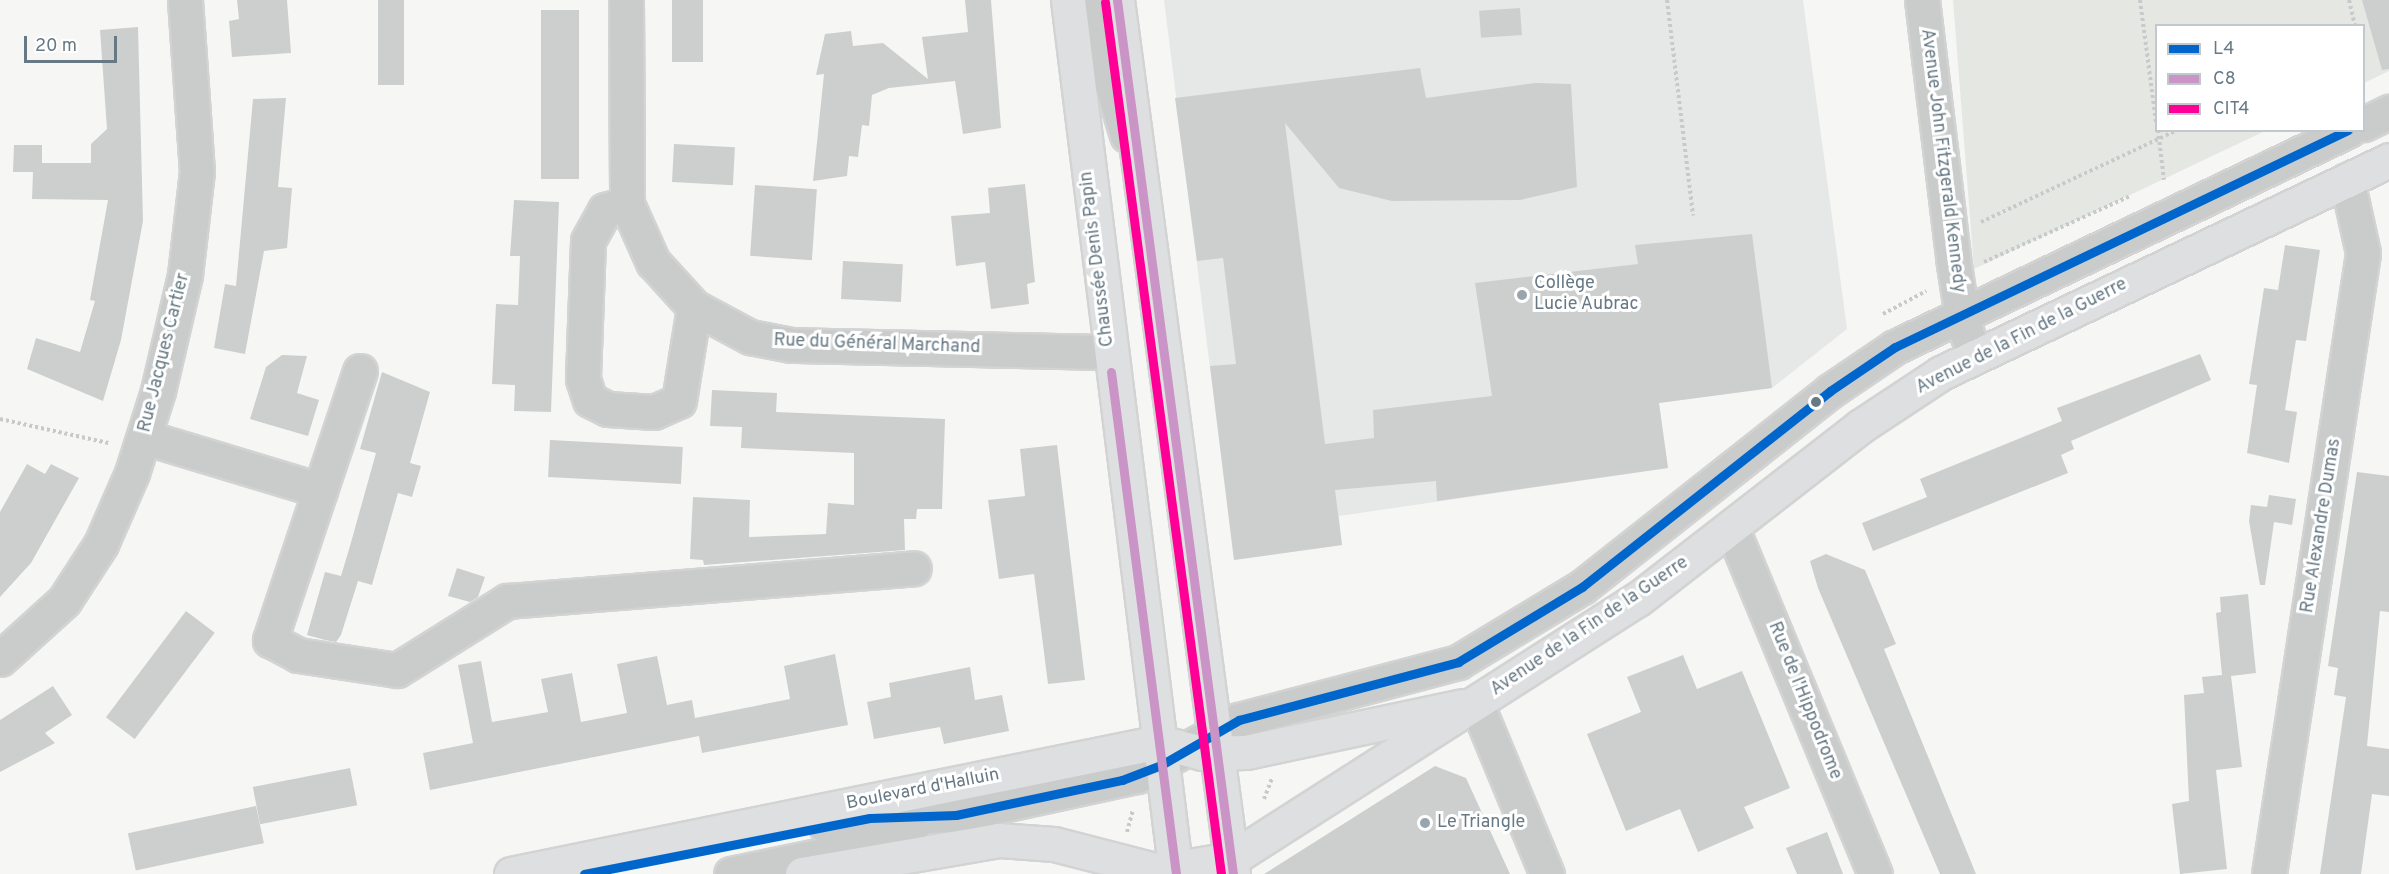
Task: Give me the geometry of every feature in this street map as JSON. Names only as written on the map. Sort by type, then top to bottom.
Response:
[{"type":"main road","name":"Chaussée Denis Papin","points":[[1068,0],[1109,352],[1186,745],[1232,867]]},
{"type":"main road","name":"Chaussée Denis Papin","points":[[1117,0],[1140,174],[1186,745],[1176,873]]},
{"type":"main road","name":"Avenue de la Fin de la Guerre","points":[[1232,867],[1476,703],[1638,599],[1879,413],[1975,356],[2389,160]]},
{"type":"main road","name":"Avenue de la Fin de la Guerre","points":[[1186,745],[1476,703]]},
{"type":"main road","name":"Boulevard d'Halluin","points":[[511,874],[1186,745]]},
{"type":"main road","points":[[802,874],[961,844],[1027,840],[1176,873],[1232,867]]},
{"type":"street","name":"Rue Jacques Cartier","points":[[0,658],[42,623],[82,575],[118,508],[142,444],[178,313],[194,206],[196,95],[185,0]]},
{"type":"street","name":"Rue du Général Marchand","points":[[626,0],[627,204],[653,262],[694,307],[750,337],[791,345],[1109,352]]},
{"type":"street","name":"Chaussée Denis Papin","points":[[1098,0],[1114,98],[1140,174]]},
{"type":"street","name":"Avenue John Fitzgerald Kennedy","points":[[1922,0],[1950,236],[1962,313],[1975,356]]},
{"type":"street","points":[[2365,124],[2389,112]]},
{"type":"street","points":[[731,874],[855,848],[1014,786],[1186,745],[1239,720],[1322,697],[1424,674],[1492,643],[1605,570],[1844,381],[1962,313],[2345,132]]},
{"type":"street","name":"Rue Alexandre Dumas","points":[[2269,874],[2364,253],[2348,180]]},
{"type":"street","points":[[627,204],[605,210],[588,241],[583,379],[590,400],[608,409],[654,412],[679,400],[694,307]]},
{"type":"street","points":[[360,371],[270,640],[298,655],[396,670],[507,601],[914,568]]},
{"type":"street","points":[[142,444],[320,490]]},
{"type":"street","name":"Rue de l'Hippodrome","points":[[1732,528],[1875,874]]},
{"type":"street","points":[[1476,703],[1547,874]]},
{"type":"street","points":[[584,874],[870,818],[933,816]]},
{"type":"path","points":[[1667,0],[1693,215]]},
{"type":"path","points":[[2140,0],[2155,108]]},
{"type":"path","points":[[2349,0],[2355,24]]},
{"type":"path","points":[[2158,132],[2164,180]]},
{"type":"path","points":[[1950,236],[2173,132]]},
{"type":"path","points":[[0,419],[142,444]]},
{"type":"shaded area","name":"Collège Lucie Aubrac","points":[[1164,0],[1803,0],[1847,329],[1772,388],[1659,403],[1668,468],[1339,516],[1342,545],[1234,560]]},
{"type":"shaded area","points":[[1953,0],[2389,0],[2389,71],[2365,83],[2365,24],[2155,24],[2155,132],[2263,132],[1974,269]]},
{"type":"building","points":[[237,0],[287,0],[291,53],[232,57],[229,21],[239,19]]},
{"type":"building","points":[[378,0],[404,0],[404,85],[378,85]]},
{"type":"building","points":[[672,0],[703,0],[703,62],[672,62]]},
{"type":"building","points":[[965,0],[991,0],[1001,128],[963,134],[955,81],[889,88],[872,95],[869,126],[862,125],[858,157],[849,156],[847,176],[813,181],[824,74],[816,75],[825,34],[851,31],[853,46],[883,43],[928,79],[922,37],[968,32]]},
{"type":"building","points":[[2362,0],[2389,0],[2389,69],[2382,70]]},
{"type":"building","points":[[1520,8],[1522,35],[1481,38],[1479,11]]},
{"type":"building","points":[[541,10],[579,10],[579,179],[541,179]]},
{"type":"building","points":[[138,27],[143,221],[121,340],[103,401],[27,369],[36,338],[80,352],[95,301],[90,300],[108,200],[32,199],[33,172],[13,172],[14,145],[42,145],[42,163],[91,163],[91,144],[107,129],[100,30]]},
{"type":"building","points":[[1420,68],[1426,98],[1535,83],[1571,84],[1577,187],[1520,200],[1392,201],[1339,188],[1285,123],[1325,444],[1374,438],[1373,410],[1492,396],[1475,283],[1638,264],[1635,245],[1752,234],[1772,388],[1659,403],[1668,468],[1437,501],[1436,481],[1335,490],[1342,545],[1234,560],[1210,366],[1236,364],[1223,258],[1197,261],[1175,98]]},
{"type":"building","points":[[286,98],[278,187],[292,188],[287,248],[264,251],[245,354],[214,348],[225,284],[236,286],[253,99]]},
{"type":"building","points":[[674,144],[735,147],[733,185],[672,182]]},
{"type":"building","points":[[1025,184],[1035,282],[1027,284],[1029,304],[991,309],[985,262],[956,266],[951,216],[990,213],[988,188]]},
{"type":"building","points":[[755,185],[817,189],[812,260],[750,256]]},
{"type":"building","points":[[514,200],[559,202],[551,412],[514,411],[515,385],[492,384],[496,304],[518,305],[520,256],[510,256]]},
{"type":"building","points":[[2285,245],[2320,250],[2306,341],[2296,340],[2285,410],[2297,412],[2289,463],[2247,453],[2257,385],[2249,384],[2264,288],[2278,290]]},
{"type":"building","points":[[843,261],[903,264],[901,302],[841,299]]},
{"type":"building","points":[[2200,354],[2211,380],[2071,441],[2074,449],[2061,455],[2068,473],[1873,551],[1862,523],[1927,497],[1920,479],[2062,421],[2057,408]]},
{"type":"building","points":[[282,355],[307,356],[297,393],[319,400],[308,436],[250,419],[266,367]]},
{"type":"building","points":[[382,372],[430,392],[410,463],[421,466],[412,497],[398,493],[372,585],[358,581],[341,635],[336,642],[325,640],[307,635],[325,572],[341,576],[350,546],[376,453],[360,449]]},
{"type":"building","points":[[712,390],[777,393],[776,412],[945,419],[942,509],[917,509],[916,519],[904,519],[905,550],[704,565],[703,560],[690,559],[693,497],[750,500],[749,537],[826,534],[828,503],[854,505],[854,453],[741,448],[742,427],[710,426]]},
{"type":"building","points":[[550,440],[683,447],[681,484],[548,477]]},
{"type":"building","points":[[1057,445],[1085,680],[1048,684],[1034,574],[999,579],[988,500],[1025,496],[1020,449]]},
{"type":"building","points":[[27,464],[45,474],[51,464],[79,478],[31,563],[0,597],[0,512]]},
{"type":"building","points":[[2357,472],[2389,476],[2389,612],[2380,611],[2367,746],[2389,749],[2389,796],[2372,794],[2361,874],[2320,874],[2346,697],[2334,695],[2338,668],[2328,666]]},
{"type":"building","points":[[2269,495],[2296,499],[2292,525],[2274,522],[2265,585],[2260,585],[2249,521],[2251,505],[2267,507]]},
{"type":"building","points":[[1826,554],[1865,570],[1896,644],[1884,649],[1976,874],[1940,874],[1818,588],[1810,561]]},
{"type":"building","points":[[457,568],[485,577],[478,597],[470,602],[448,596]]},
{"type":"building","points":[[2248,594],[2256,673],[2231,676],[2242,767],[2216,770],[2227,869],[2180,874],[2172,804],[2189,801],[2184,695],[2204,693],[2202,677],[2222,675],[2216,613],[2221,612],[2220,597]]},
{"type":"building","points":[[186,611],[215,633],[135,739],[106,717]]},
{"type":"building","points":[[835,654],[848,725],[702,753],[699,736],[430,790],[423,753],[473,743],[458,665],[481,661],[492,722],[548,712],[541,679],[572,673],[581,722],[627,713],[617,664],[657,656],[667,705],[692,700],[695,718],[790,699],[784,666]]},
{"type":"building","points":[[1683,655],[1697,689],[1742,671],[1790,788],[1744,807],[1754,828],[1698,852],[1680,809],[1626,831],[1587,734],[1641,712],[1627,677]]},
{"type":"building","points":[[970,667],[975,700],[1002,695],[1009,731],[944,744],[940,727],[874,739],[867,702],[891,697],[889,683]]},
{"type":"building","points":[[53,686],[72,715],[45,733],[55,743],[0,772],[0,720]]},
{"type":"building","name":"Le Triangle","points":[[1435,766],[1466,778],[1510,874],[1264,874]]},
{"type":"building","points":[[350,768],[357,805],[260,824],[253,787]]},
{"type":"building","points":[[256,806],[264,843],[136,870],[128,833]]},
{"type":"building","points":[[1827,832],[1843,874],[1797,874],[1786,848]]},
{"type":"transit line","name":"C8","points":[[1117,0],[1233,874]]},
{"type":"transit line","name":"CIT4","points":[[1105,2],[1221,874]]},
{"type":"transit line","name":"L4","points":[[584,874],[870,818],[956,815],[1122,780],[1161,765],[1239,720],[1458,662],[1582,587],[1830,391],[1895,347],[2344,132]]},
{"type":"transit line","name":"C8","points":[[1111,372],[1176,874]]},
{"type":"place","name":"Collège Lucie Aubrac","points":[[1522,295]]},
{"type":"place","name":"Le Triangle","points":[[1425,823]]}]
